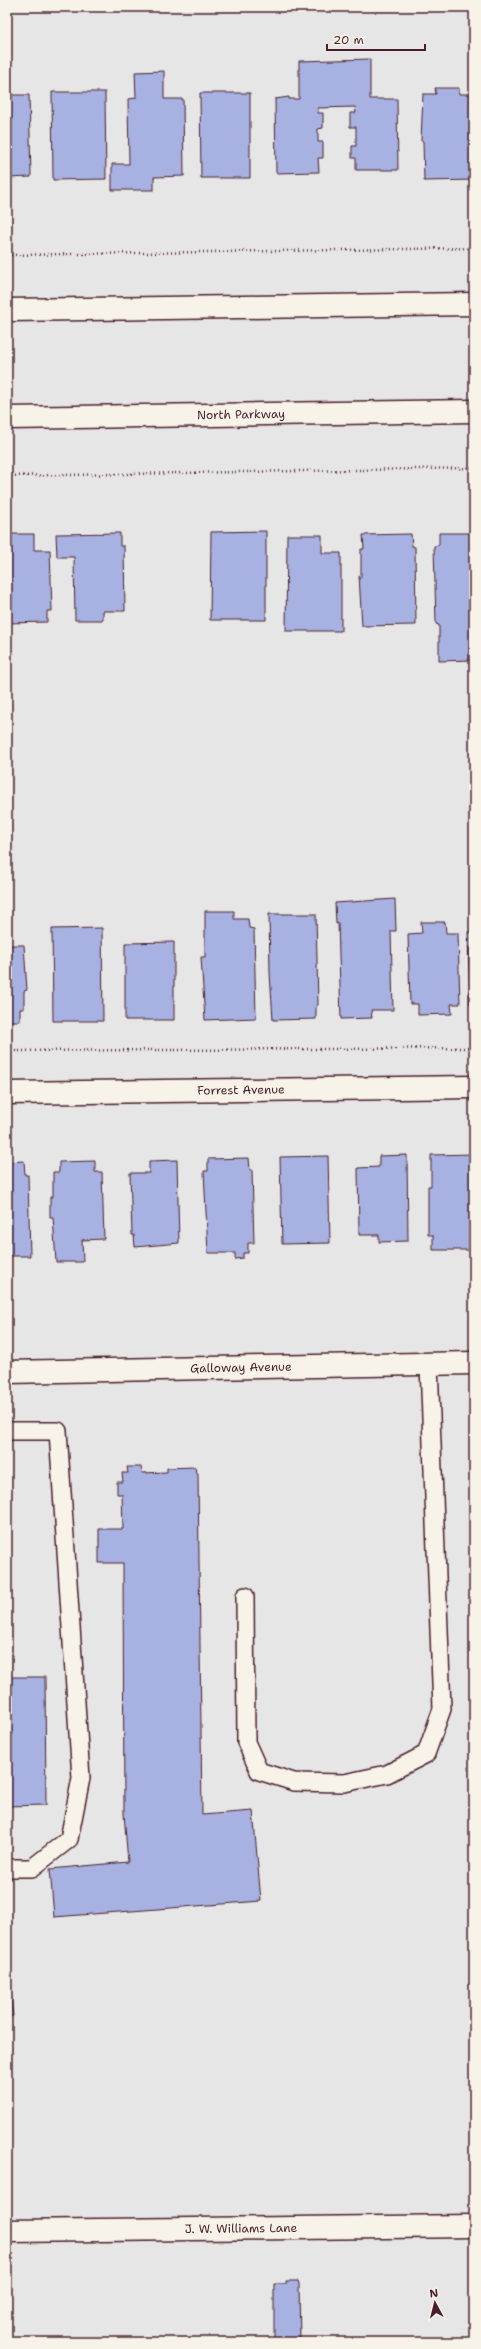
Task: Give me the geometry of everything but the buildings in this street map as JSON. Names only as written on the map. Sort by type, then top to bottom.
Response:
[{"type":"street","points":[[7,310],[474,304]]},
{"type":"street","name":"North Parkway","points":[[7,418],[474,411]]},
{"type":"street","name":"Forrest Avenue","points":[[7,1093],[474,1087]]},
{"type":"street","name":"Galloway Avenue","points":[[7,1372],[474,1363]]},
{"type":"street","name":"J. W. Williams Lane","points":[[7,2231],[474,2226]]},
{"type":"lane","points":[[245,1596],[246,1742],[259,1771],[294,1782],[344,1783],[387,1774],[426,1754],[442,1709],[429,1364]]},
{"type":"lane","points":[[7,1431],[58,1430],[81,1778],[69,1839],[32,1868],[7,1868]]},
{"type":"path","points":[[7,255],[474,248]]},
{"type":"path","points":[[7,476],[474,468]]},
{"type":"path","points":[[7,1051],[474,1048]]}]
